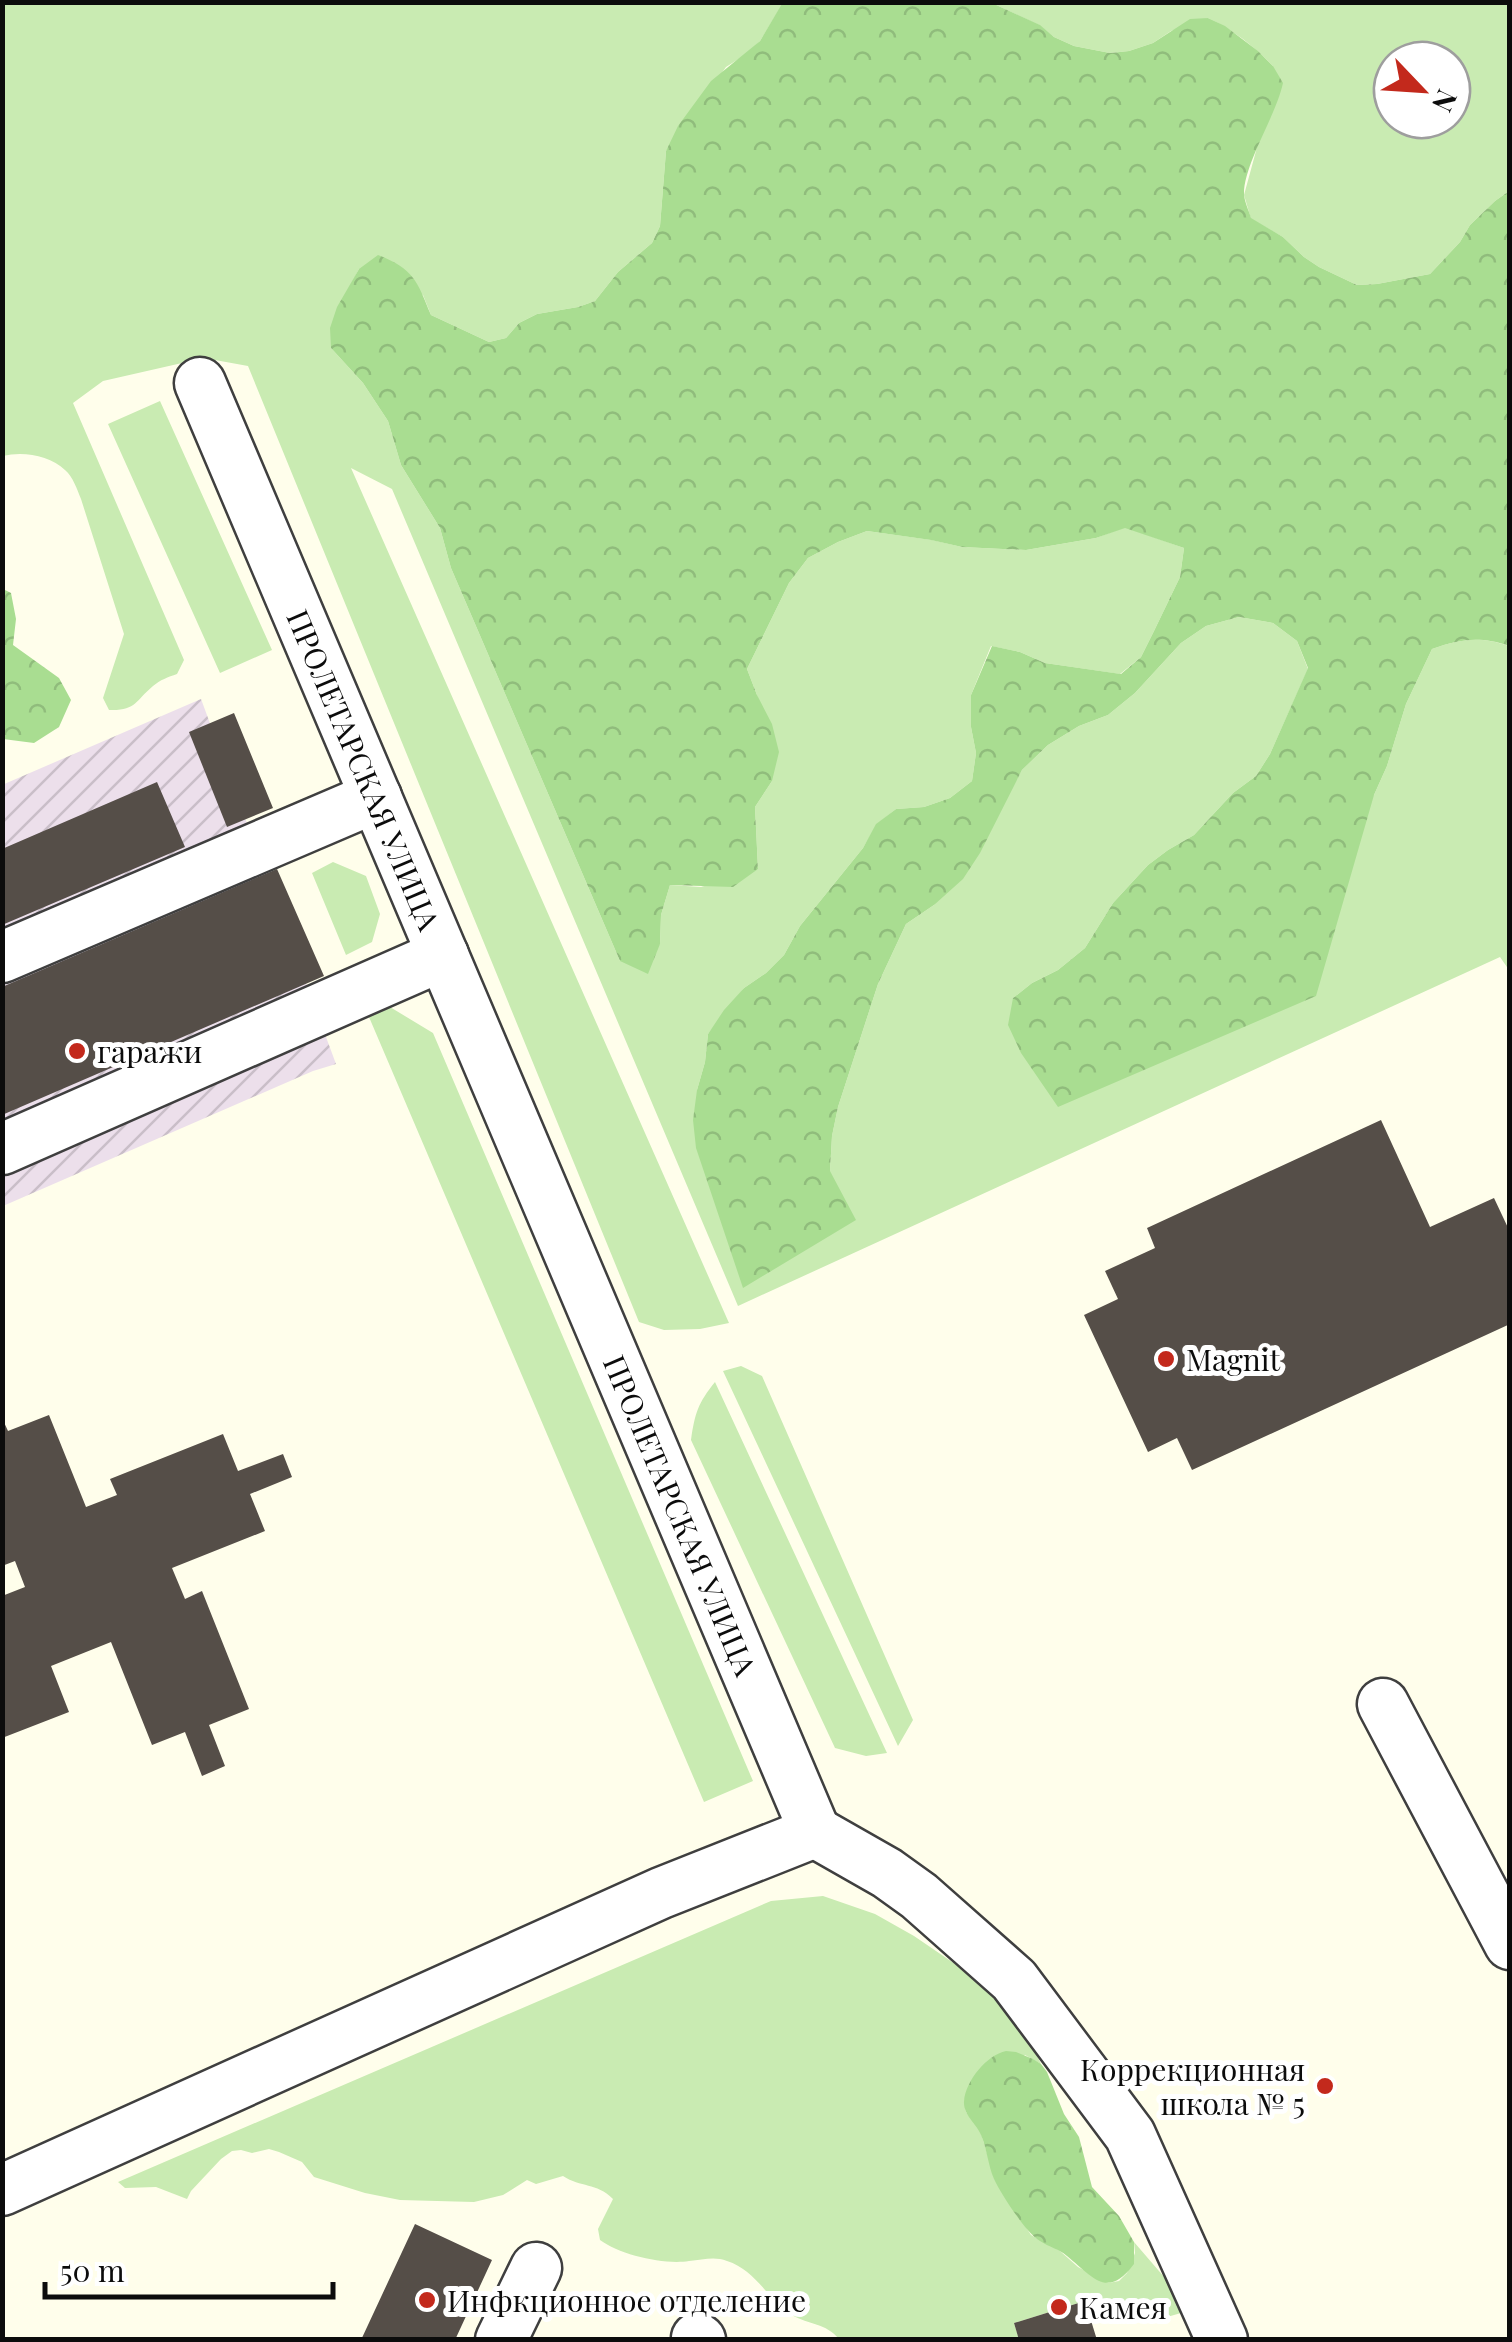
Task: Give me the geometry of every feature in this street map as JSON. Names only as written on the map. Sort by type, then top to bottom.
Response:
[{"type":"street","name":"ПРОЛЕТАРСКАЯ УЛИЦА","points":[[200,383],[815,1832]]},
{"type":"street","points":[[2,957],[376,797]]},
{"type":"street","points":[[2,1149],[443,954]]},
{"type":"street","points":[[1383,1704],[1510,1944]]},
{"type":"street","points":[[2,2190],[661,1893],[815,1832],[887,1873],[918,1896],[1014,1980],[1130,2135],[1215,2337]]},
{"type":"street","points":[[501,2340],[536,2268]]},
{"type":"shaded area","points":[[201,699],[336,1064],[3,1206],[2,785]]},
{"type":"green space","points":[[783,2],[992,3],[1074,46],[1110,53],[1153,43],[1190,19],[1208,18],[1225,26],[1258,51],[1283,83],[1245,183],[1244,195],[1251,218],[1283,237],[1319,267],[1357,285],[1430,274],[1460,242],[1470,225],[1509,191],[1510,646],[1470,640],[1432,649],[1406,704],[1374,795],[1316,996],[1058,1107],[1021,1053],[1008,1025],[1013,998],[1085,948],[1113,903],[1148,865],[1194,835],[1233,793],[1256,776],[1270,754],[1308,668],[1297,641],[1273,623],[1239,617],[1206,626],[1181,643],[1135,693],[1108,715],[1079,726],[1048,745],[1022,770],[963,879],[906,924],[878,984],[832,1136],[830,1171],[856,1220],[743,1288],[696,1148],[693,1120],[708,1034],[744,988],[784,955],[800,926],[863,848],[876,824],[896,809],[924,807],[950,798],[972,781],[976,753],[971,695],[992,646],[1045,663],[1121,674],[1141,657],[1154,631],[1180,577],[1184,548],[1125,528],[1096,538],[1026,550],[962,547],[867,531],[808,558],[789,583],[747,669],[772,724],[779,752],[772,781],[755,807],[758,869],[733,887],[670,885],[661,915],[660,944],[648,974],[620,961],[451,568],[440,528],[401,465],[388,421],[363,383],[331,348],[330,328],[359,269],[378,255],[407,271],[431,315],[489,342],[506,338],[519,323],[537,314],[595,301],[618,272],[652,243],[660,226],[666,151],[678,126],[711,81],[760,41]]},
{"type":"green space","points":[[2,3],[783,3],[760,41],[726,67],[666,151],[660,226],[652,243],[618,272],[595,301],[537,314],[519,323],[506,338],[489,342],[431,315],[423,295],[359,269],[349,288],[331,348],[363,383],[388,421],[401,465],[440,528],[451,568],[620,961],[660,944],[661,915],[670,885],[701,887],[758,869],[755,807],[772,781],[757,695],[747,669],[789,583],[808,558],[867,531],[962,547],[1026,550],[1096,538],[1125,527],[1184,548],[1180,577],[1141,657],[1120,674],[1045,663],[991,646],[971,695],[976,753],[972,781],[950,798],[924,807],[896,809],[877,824],[863,848],[800,926],[784,955],[744,988],[708,1034],[697,1090],[830,1171],[838,1107],[878,984],[906,924],[934,905],[1022,770],[1048,745],[1079,726],[1108,715],[1135,693],[1181,643],[1206,626],[1239,617],[1273,623],[1297,641],[1308,669],[1270,754],[1256,776],[1233,793],[1194,835],[1148,865],[1113,903],[1085,948],[1013,998],[1374,795],[1406,704],[1432,649],[1470,640],[1509,646],[1509,970],[1500,957],[738,1306],[392,489],[351,468],[729,1323],[664,1330],[639,1322],[248,366],[204,358],[103,381],[73,403],[184,660],[177,674],[156,684],[130,707],[109,710],[103,698],[124,634],[78,491],[68,473],[52,461],[27,454],[3,456]]},
{"type":"green space","points":[[992,3],[1509,3],[1509,191],[1470,225],[1460,242],[1430,274],[1357,285],[1319,267],[1283,237],[1251,219],[1244,195],[1273,66],[1251,45],[1208,18],[1129,51],[1110,53],[1074,46],[1039,25]]},
{"type":"green space","points":[[160,401],[272,650],[220,673],[108,424]]},
{"type":"green space","points":[[3,589],[11,593],[16,619],[13,645],[59,678],[71,700],[59,727],[34,743],[3,739]]},
{"type":"green space","points":[[333,862],[366,876],[380,914],[372,942],[346,955],[312,873]]},
{"type":"green space","points":[[390,1007],[433,1033],[753,1781],[704,1802],[369,1017]]},
{"type":"green space","points":[[741,1366],[762,1376],[913,1720],[898,1746],[723,1371]]},
{"type":"green space","points":[[715,1382],[887,1753],[866,1756],[835,1748],[691,1440],[698,1409]]},
{"type":"green space","points":[[823,1896],[875,1914],[914,1936],[955,1964],[1021,2022],[1041,2064],[1025,2055],[964,2100],[966,2112],[980,2130],[995,2180],[1031,2235],[1108,2283],[1119,2281],[1127,2273],[1135,2253],[1134,2242],[1165,2278],[1181,2313],[1146,2323],[1085,2301],[1014,2323],[1019,2339],[839,2339],[823,2327],[792,2315],[737,2265],[713,2259],[655,2260],[600,2240],[598,2229],[613,2199],[601,2190],[563,2176],[536,2184],[527,2180],[503,2195],[474,2202],[400,2200],[314,2177],[302,2162],[269,2149],[252,2153],[232,2151],[187,2199],[156,2187],[125,2188],[118,2182],[771,1901]]},
{"type":"green space","points":[[1006,2051],[1033,2059],[1047,2072],[1064,2114],[1079,2137],[1092,2187],[1119,2216],[1134,2242],[1134,2264],[1116,2281],[1100,2281],[1034,2237],[994,2179],[981,2135],[964,2101],[979,2070]]},
{"type":"building","points":[[234,713],[273,808],[227,827],[189,732]]},
{"type":"building","points":[[157,782],[185,847],[2,925],[2,849]]},
{"type":"building","name":"гаражи","points":[[277,869],[324,976],[2,1115],[2,987]]},
{"type":"building","points":[[1381,1120],[1430,1227],[1494,1198],[1510,1232],[1510,1324],[1192,1470],[1177,1438],[1148,1452],[1084,1315],[1118,1299],[1105,1271],[1155,1248],[1147,1228]]},
{"type":"building","points":[[49,1415],[86,1507],[117,1495],[110,1479],[223,1434],[238,1471],[283,1454],[292,1477],[250,1494],[265,1531],[172,1568],[185,1599],[202,1591],[249,1709],[209,1725],[225,1766],[202,1776],[185,1732],[152,1745],[111,1642],[51,1666],[69,1712],[2,1738],[2,1596],[25,1587],[15,1561],[2,1566],[2,1418],[8,1431]]},
{"type":"building","name":"Инфкционное отделение","points":[[415,2224],[492,2260],[455,2340],[361,2340]]},
{"type":"building","points":[[1085,2301],[1097,2340],[1019,2340],[1014,2323]]},
{"type":"place","name":"гаражи","points":[[77,1051]]},
{"type":"place","name":"Magnit","points":[[1166,1359]]},
{"type":"place","name":"Коррекционная школа № 5","points":[[1325,2086]]},
{"type":"place","name":"Инфкционное отделение","points":[[427,2300]]},
{"type":"place","name":"Камея","points":[[1059,2307]]}]
